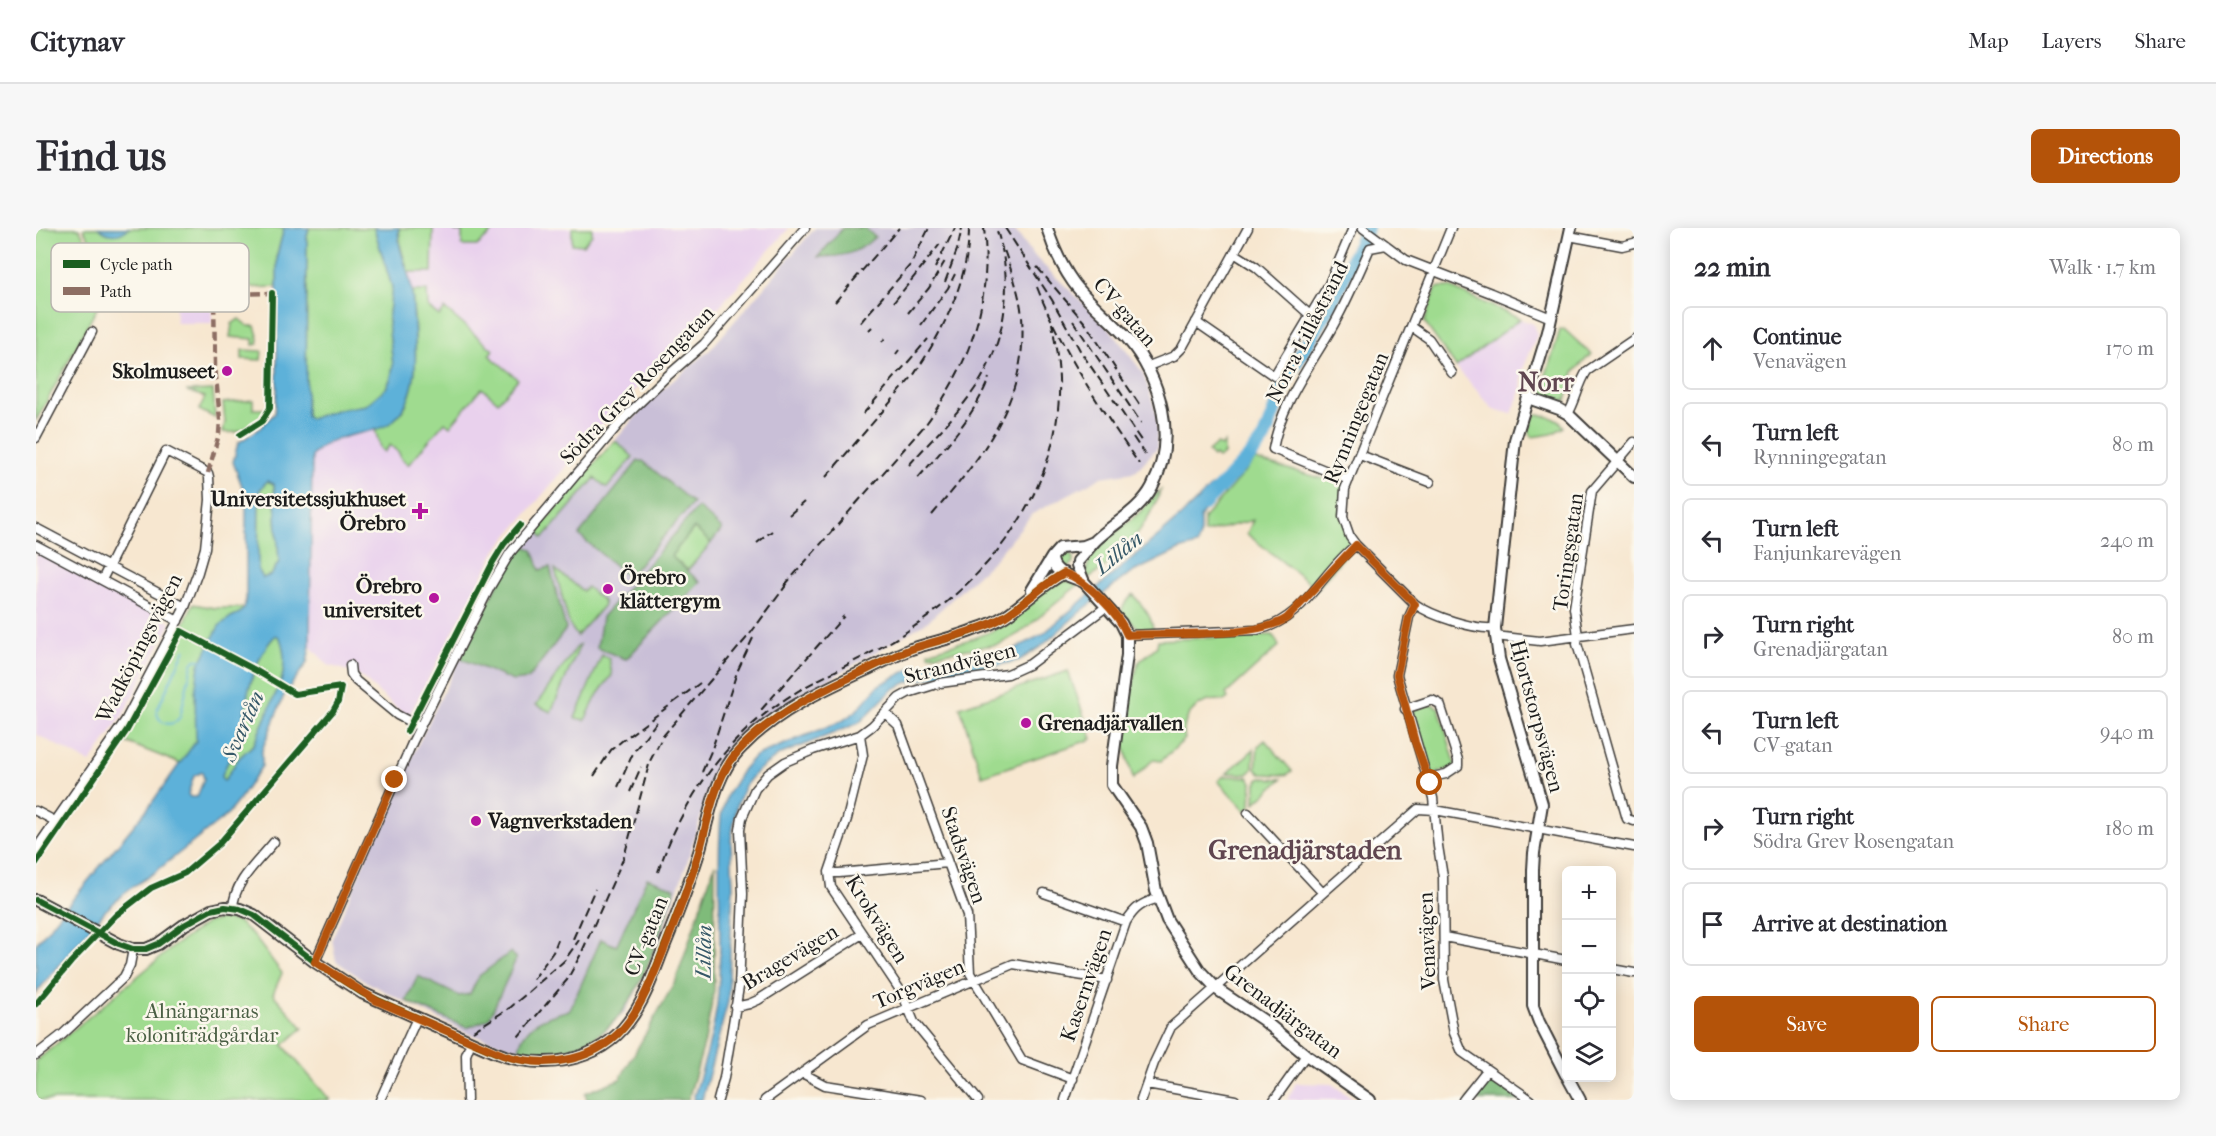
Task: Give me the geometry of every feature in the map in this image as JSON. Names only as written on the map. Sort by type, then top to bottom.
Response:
[{"type":"street","name":"Södra Grev Rosengatan","points":[[315,962],[420,728],[490,587],[510,552],[624,418],[704,344],[805,228]]},
{"type":"street","name":"CV-gatan","points":[[1047,228],[1054,250],[1074,283],[1128,338],[1146,367],[1157,391],[1164,416],[1161,463],[1152,488],[1135,509],[1095,541],[1078,563]]},
{"type":"street","points":[[1146,367],[1174,356],[1182,348],[1248,228]]},
{"type":"street","points":[[1196,322],[1274,376],[1329,284],[1353,228]]},
{"type":"street","name":"Rynningegatan","points":[[1415,604],[1356,545],[1346,528],[1343,517],[1343,499],[1451,228]]},
{"type":"street","points":[[1367,231],[1406,260],[1551,318]]},
{"type":"street","points":[[1570,232],[1622,246],[1634,243]]},
{"type":"street","name":"Hjortstorpsvägen","points":[[1562,1066],[1535,1013],[1533,1000],[1533,870],[1542,804],[1499,659],[1495,632],[1514,450],[1551,318],[1570,232]]},
{"type":"street","name":"Norra Lillåstrand","points":[[1349,480],[1273,449],[1299,381],[1340,312],[1370,248],[1386,245]]},
{"type":"street","points":[[1234,253],[1256,267],[1310,315]]},
{"type":"street","points":[[1412,327],[1429,339],[1452,373]]},
{"type":"street","points":[[36,438],[92,332]]},
{"type":"street","points":[[1568,414],[1587,371],[1634,339]]},
{"type":"street","points":[[1528,398],[1568,414],[1634,477]]},
{"type":"street","name":"Toringsgatan","points":[[1630,820],[1577,644],[1574,608],[1592,491],[1634,442]]},
{"type":"street","name":"Wadköpingsvägen","points":[[36,849],[125,721],[178,621],[202,560],[208,521],[209,477],[207,473],[166,451],[109,567]]},
{"type":"street","points":[[1360,455],[1430,482]]},
{"type":"street","points":[[36,528],[184,606]]},
{"type":"street","name":"CV-gatan","points":[[1070,548],[1095,541]]},
{"type":"street","points":[[36,545],[178,621]]},
{"type":"street","points":[[1088,586],[1055,569],[1052,557],[1060,548],[1070,548],[1076,553],[1088,586],[1121,623],[1127,635],[1257,630],[1278,624],[1296,609],[1356,545]]},
{"type":"street","name":"CV-gatan","points":[[1025,600],[1052,557]]},
{"type":"street","points":[[1064,573],[1074,570],[1078,563]]},
{"type":"street","points":[[102,580],[109,567]]},
{"type":"street","name":"CV-gatan","points":[[233,908],[254,915],[315,962],[362,993],[471,1042],[510,1058],[544,1062],[575,1058],[607,1043],[635,1012],[682,902],[718,784],[724,770],[738,750],[775,718],[823,690],[910,650],[975,630],[1004,616],[1044,584],[1064,573]]},
{"type":"street","name":"Strandvägen","points":[[718,1100],[724,1078],[739,987],[742,914],[739,840],[742,818],[750,798],[761,781],[785,762],[813,750],[860,735],[899,698],[921,688],[1019,670],[1042,657],[1104,604]]},
{"type":"street","points":[[1415,604],[1425,610],[1484,629],[1540,641],[1634,629]]},
{"type":"street","name":"Venavägen","points":[[1415,604],[1409,617],[1397,675],[1405,709],[1428,778],[1435,810],[1437,846],[1443,878],[1443,980],[1456,1038],[1462,1052],[1531,1100]]},
{"type":"street","name":"Grenadjärgatan","points":[[1127,635],[1127,655],[1112,766],[1112,785],[1137,818],[1141,827],[1147,843],[1158,898],[1167,920],[1200,971],[1216,987],[1232,1001],[1263,1020],[1306,1055],[1370,1100]]},
{"type":"street","points":[[350,665],[351,674],[356,681],[397,715],[420,728]]},
{"type":"street","points":[[1405,709],[1432,700],[1440,704],[1443,712],[1458,766],[1446,774],[1428,778]]},
{"type":"street","name":"Stadsvägen","points":[[885,713],[898,725],[967,915],[969,973],[1022,1060],[1073,1079]]},
{"type":"street","name":"Krokvägen","points":[[860,735],[863,755],[847,819],[829,872],[831,888],[902,993],[914,1022],[978,1100]]},
{"type":"street","points":[[1142,1100],[1171,1027],[1418,809],[1435,810],[1634,847]]},
{"type":"street","points":[[36,811],[55,821]]},
{"type":"street","points":[[1248,813],[1322,892]]},
{"type":"street","points":[[36,900],[105,937],[134,949],[146,949],[153,947],[211,910],[233,908],[238,885],[274,842]]},
{"type":"street","points":[[829,872],[948,863]]},
{"type":"street","points":[[1044,893],[1126,922]]},
{"type":"street","name":"Kasernvägen","points":[[1065,1100],[1126,922],[1132,911],[1141,903],[1158,898]]},
{"type":"street","name":"Bragevägen","points":[[735,1007],[758,1000],[862,934]]},
{"type":"street","points":[[1444,937],[1562,959]]},
{"type":"street","points":[[36,1055],[63,1034],[123,977],[130,965],[134,949]]},
{"type":"street","name":"Torgvägen","points":[[765,1100],[868,1024],[1013,964],[1107,980]]},
{"type":"street","points":[[1616,970],[1634,973]]},
{"type":"street","points":[[380,1100],[417,1018]]},
{"type":"street","points":[[467,1100],[466,1055],[471,1042]]},
{"type":"street","points":[[1274,1100],[1306,1055]]},
{"type":"street","points":[[1463,1100],[1487,1070]]},
{"type":"street","points":[[802,1073],[825,1085],[862,1095],[921,1100]]},
{"type":"street","name":"Hjortstorpsvägen","points":[[1570,1082],[1580,1100]]},
{"type":"street","points":[[1147,1084],[1235,1100]]},
{"type":"shaded area","name":"Universitetssjukhuset Örebro","points":[[399,228],[789,228],[694,335],[645,379],[599,428],[496,550],[408,718],[358,674],[328,665],[310,646],[312,456],[320,447],[350,435],[416,350],[411,285],[401,248]]},
{"type":"shaded area","points":[[815,228],[1013,228],[1037,259],[1110,329],[1143,373],[1157,415],[1157,448],[1135,472],[1101,477],[1032,514],[995,559],[927,622],[772,713],[749,731],[728,753],[713,776],[686,866],[658,945],[625,1012],[607,1030],[572,1050],[540,1054],[518,1050],[466,1033],[365,981],[336,961],[332,939],[386,810],[501,574],[652,398],[709,351]]},
{"type":"shaded area","points":[[176,312],[212,312],[212,323],[176,323]]},
{"type":"shaded area","points":[[1520,319],[1533,324],[1537,335],[1523,369],[1521,389],[1512,414],[1493,409],[1456,367]]},
{"type":"shaded area","points":[[36,551],[171,623],[123,715],[90,763],[36,734]]},
{"type":"shaded area","points":[[1296,1083],[1332,1084],[1354,1100],[1287,1100]]},
{"type":"green space","points":[[36,228],[79,228],[87,243],[51,243],[51,312],[95,312],[36,421]]},
{"type":"green space","points":[[83,228],[284,228],[277,255],[277,287],[249,288],[249,243],[91,243]]},
{"type":"green space","points":[[309,228],[374,228],[392,287],[388,322],[393,365],[386,388],[366,405],[336,410],[310,419],[306,417],[307,236]]},
{"type":"green space","points":[[399,228],[433,228],[432,272],[408,272],[401,248]]},
{"type":"green space","points":[[455,228],[497,228],[477,246],[462,246],[462,232],[455,232]]},
{"type":"green space","points":[[572,228],[592,228],[592,235],[583,245],[572,244]]},
{"type":"green space","points":[[843,228],[865,228],[875,237],[849,253],[818,257]]},
{"type":"green space","points":[[1450,287],[1520,319],[1456,367],[1424,322],[1436,289]]},
{"type":"green space","points":[[412,291],[427,291],[428,307],[439,316],[445,309],[493,350],[489,355],[518,379],[498,402],[482,388],[450,426],[445,422],[408,465],[390,445],[384,452],[380,448],[375,429],[392,421],[403,410],[410,396],[416,360]]},
{"type":"green space","points":[[239,319],[248,326],[255,326],[259,339],[258,344],[253,345],[253,339],[230,337],[232,324]]},
{"type":"green space","points":[[1564,329],[1591,354],[1574,372],[1566,401],[1547,397],[1542,388],[1560,330]]},
{"type":"green space","points":[[242,350],[262,351],[261,360],[242,359]]},
{"type":"green space","points":[[213,390],[215,418],[199,410],[205,397],[186,391]]},
{"type":"green space","points":[[253,400],[253,409],[266,409],[266,412],[247,428],[230,433],[223,432],[225,422],[223,403]]},
{"type":"green space","points":[[1539,414],[1559,420],[1564,427],[1552,434],[1532,437],[1529,431],[1534,415]]},
{"type":"green space","points":[[613,442],[617,442],[633,457],[607,488],[595,478],[543,538],[539,531],[542,525]]},
{"type":"green space","points":[[1224,443],[1224,454],[1218,458],[1208,452],[1217,444],[1221,447]]},
{"type":"green space","points":[[1255,460],[1343,484],[1343,516],[1352,547],[1317,589],[1247,534],[1253,520],[1204,533],[1204,518]]},
{"type":"green space","points":[[638,461],[643,461],[693,503],[628,577],[579,535]]},
{"type":"green space","points":[[267,481],[274,483],[279,562],[271,575],[263,578],[258,569],[259,491]]},
{"type":"green space","points":[[1161,490],[1141,529],[1132,540],[1112,561],[1088,578],[1087,568],[1097,550]]},
{"type":"green space","points":[[698,507],[722,529],[711,543],[694,528],[671,556],[700,582],[626,659],[597,648],[602,617]]},
{"type":"green space","points":[[694,528],[711,543],[688,570],[671,556]]},
{"type":"green space","points":[[525,546],[533,550],[540,570],[550,567],[566,629],[528,679],[513,681],[462,659],[462,656],[500,580]]},
{"type":"green space","points":[[1062,552],[1068,552],[1073,560],[1071,566],[1062,568],[1057,563],[1057,557]]},
{"type":"green space","points":[[555,569],[583,591],[587,587],[603,601],[604,605],[577,636],[569,624]]},
{"type":"green space","points":[[1063,580],[1079,584],[1020,633],[1000,644],[929,655],[929,652],[999,628]]},
{"type":"green space","points":[[1133,594],[1149,616],[1153,631],[1141,630],[1121,613],[1123,606]]},
{"type":"green space","points":[[193,604],[215,608],[244,608],[240,613],[231,617],[197,741],[181,764],[123,741],[159,678]]},
{"type":"green space","points":[[276,635],[280,637],[284,652],[282,679],[254,744],[239,758],[224,781],[221,777],[243,721],[253,675],[263,653]]},
{"type":"green space","points":[[1273,635],[1279,646],[1226,694],[1228,698],[1224,701],[1207,702],[1194,709],[1185,723],[1185,739],[1161,761],[1153,760],[1133,779],[1124,744],[1132,690],[1138,663],[1157,646],[1158,640]]},
{"type":"green space","points":[[580,645],[551,712],[536,705],[576,648]]},
{"type":"green space","points":[[602,655],[609,658],[612,675],[598,694],[585,720],[575,718]]},
{"type":"green space","name":"Grenadjärvallen","points":[[1068,671],[1092,739],[982,776],[960,707]]},
{"type":"green space","points":[[1426,705],[1439,708],[1456,766],[1433,775],[1412,710]]},
{"type":"green space","points":[[1265,740],[1292,771],[1286,775],[1261,774],[1256,769],[1258,746]]},
{"type":"green space","points":[[1254,749],[1253,769],[1248,774],[1227,773]]},
{"type":"green space","points":[[1224,776],[1248,777],[1252,782],[1251,806],[1246,811],[1218,781]]},
{"type":"green space","points":[[1261,778],[1282,779],[1255,803],[1256,783]]},
{"type":"green space","points":[[715,864],[714,991],[705,1041],[688,1100],[587,1100],[585,1093],[620,1079],[676,980]]},
{"type":"green space","points":[[647,878],[675,888],[642,979],[627,1005],[608,1027],[584,1043],[555,1051],[519,1050],[525,1033],[537,1022],[570,1010],[601,939],[616,946]]},
{"type":"green space","name":"Alnängarnas koloniträdgårdar","points":[[223,919],[237,921],[253,935],[282,973],[273,994],[303,1028],[283,1045],[330,1100],[36,1100],[36,1061],[174,946],[208,922]]},
{"type":"green space","points":[[511,952],[516,959],[489,1019],[467,1028],[406,1001],[418,976],[459,996],[470,994],[479,976]]},
{"type":"green space","points":[[1487,1078],[1493,1078],[1521,1100],[1468,1100]]},
{"type":"water","points":[[98,228],[129,228],[114,234],[106,233]]},
{"type":"water","points":[[284,228],[309,228],[307,236],[306,416],[310,419],[336,410],[366,405],[386,388],[391,378],[393,365],[388,322],[392,287],[374,228],[399,228],[401,250],[410,279],[413,300],[415,374],[413,386],[403,409],[387,425],[331,441],[312,456],[310,646],[307,663],[285,693],[262,750],[262,766],[226,816],[154,873],[128,890],[105,911],[36,993],[36,944],[148,808],[196,741],[195,692],[199,665],[219,626],[244,608],[246,599],[246,502],[233,462],[238,443],[259,429],[275,413],[277,255]],"holes":[[[267,481],[274,484],[279,562],[271,575],[263,578],[258,569],[259,491]],[[276,635],[282,643],[284,658],[282,679],[254,744],[239,758],[224,781],[221,777],[243,721],[253,675],[271,640]],[[202,772],[204,779],[197,797],[190,797],[188,794],[194,776]]]},
{"type":"water","points":[[1212,486],[1216,492],[1200,518],[1200,536],[1197,545],[1179,550],[1129,574],[1079,613],[1042,646],[1020,660],[908,682],[893,689],[859,723],[779,755],[756,772],[744,787],[736,809],[731,841],[733,887],[728,1002],[702,1100],[693,1100],[717,1006],[721,816],[727,795],[743,769],[755,756],[842,721],[855,712],[879,685],[910,669],[1007,653],[1043,634],[1179,518]]},
{"type":"waterway","name":"Lillån","points":[[1203,505],[1251,455],[1264,438],[1287,377],[1330,306],[1367,228]]},
{"type":"waterway","points":[[185,649],[157,710],[162,722],[173,723],[180,717],[192,664],[195,660],[201,660]]},
{"type":"railway","points":[[835,302],[899,228]]},
{"type":"railway","points":[[860,323],[911,264],[929,228]]},
{"type":"railway","points":[[935,268],[955,228]]},
{"type":"railway","points":[[945,282],[957,250],[962,228]]},
{"type":"railway","points":[[826,477],[913,376],[934,342],[959,287],[968,248],[969,228]]},
{"type":"railway","points":[[784,586],[926,424],[955,378],[975,332],[981,307],[986,256],[984,228]]},
{"type":"railway","points":[[909,465],[971,395],[996,347],[1005,308],[1006,288],[1002,247],[996,228]]},
{"type":"railway","points":[[1005,228],[1052,300],[1081,352],[1142,442]]},
{"type":"railway","points":[[894,302],[940,244]]},
{"type":"railway","points":[[932,515],[984,449],[1009,401],[1017,375],[1022,347],[1022,317],[1017,290],[1003,247]]},
{"type":"railway","points":[[908,313],[929,288],[945,261]]},
{"type":"railway","points":[[1037,267],[1085,323],[1141,407]]},
{"type":"railway","points":[[921,325],[948,288],[955,274]]},
{"type":"railway","points":[[1037,287],[1070,356],[1139,464]]},
{"type":"railway","points":[[1073,321],[1141,423]]},
{"type":"railway","points":[[658,872],[690,802],[703,780],[735,741],[774,707],[800,690],[885,645],[918,624],[979,572],[1005,541],[1026,508],[1043,473],[1054,435],[1059,386],[1052,323]]},
{"type":"railway","points":[[869,330],[872,327]]},
{"type":"railway","points":[[882,342],[885,338]]},
{"type":"railway","points":[[863,414],[928,339]]},
{"type":"railway","points":[[896,354],[899,350]]},
{"type":"railway","points":[[918,478],[967,419],[989,378]]},
{"type":"railway","points":[[1133,437],[1145,455]]},
{"type":"railway","points":[[789,515],[804,502]]},
{"type":"railway","points":[[757,543],[772,531]]},
{"type":"railway","points":[[518,1037],[567,980],[581,954],[624,857],[650,761],[663,736],[750,634],[790,580]]},
{"type":"railway","points":[[761,710],[844,616]]},
{"type":"railway","points":[[702,772],[712,749],[737,672],[753,638]]},
{"type":"railway","points":[[594,776],[611,750],[700,683]]},
{"type":"railway","points":[[618,787],[634,751],[659,719]]},
{"type":"railway","points":[[630,792],[641,767]]},
{"type":"railway","points":[[573,939],[595,889]]},
{"type":"railway","points":[[533,980],[553,952],[558,940]]},
{"type":"railway","points":[[473,1031],[511,1007],[564,961],[579,940]]},
{"type":"marked path","points":[[249,293],[272,293]]},
{"type":"marked path","points":[[208,473],[219,434],[220,420],[215,366],[214,312]]},
{"type":"cycle path","points":[[240,435],[262,421],[270,408],[272,293]]},
{"type":"cycle path","points":[[407,731],[493,562],[520,525]]},
{"type":"cycle path","points":[[36,900],[119,944],[133,949],[146,949],[158,944],[184,925],[211,910],[225,907],[240,909],[254,915],[315,962],[362,993],[494,1052],[512,1058],[549,1062],[585,1055],[601,1047],[616,1035],[640,1004],[688,886],[720,781],[726,768],[743,746],[770,722],[817,694],[911,649],[995,622],[1064,573]]},
{"type":"cycle path","points":[[36,863],[127,730],[181,631],[295,694],[341,687],[338,702],[333,711],[219,844],[185,873],[151,888],[116,915],[71,962],[36,1004]]},
{"type":"place","name":"Skolmuseet","points":[[227,371]]},
{"type":"place","name":"Universitetssjukhuset Örebro","points":[[420,511]]},
{"type":"place","name":"Örebro klättergym","points":[[608,589]]},
{"type":"place","name":"Örebro universitet","points":[[434,598]]},
{"type":"place","name":"Grenadjärvallen","points":[[1026,723]]},
{"type":"place","name":"Vagnverkstaden","points":[[476,821]]},
{"type":"district","name":"Norr","points":[[1546,382]]},
{"type":"district","name":"Grenadjärstaden","points":[[1305,850]]},
{"type":"route","points":[[395,780],[315,962],[377,1001],[503,1055],[529,1062],[560,1061],[600,1048],[621,1030],[635,1012],[682,902],[718,784],[733,756],[743,745],[775,718],[823,690],[910,650],[975,630],[1004,616],[1044,584],[1064,573],[1084,582],[1121,623],[1127,635],[1257,630],[1278,624],[1287,618],[1356,545],[1415,604],[1409,617],[1397,675],[1415,742],[1430,783]]},
{"type":"water label","name":"Svartån","points":[[242,726]]}]
